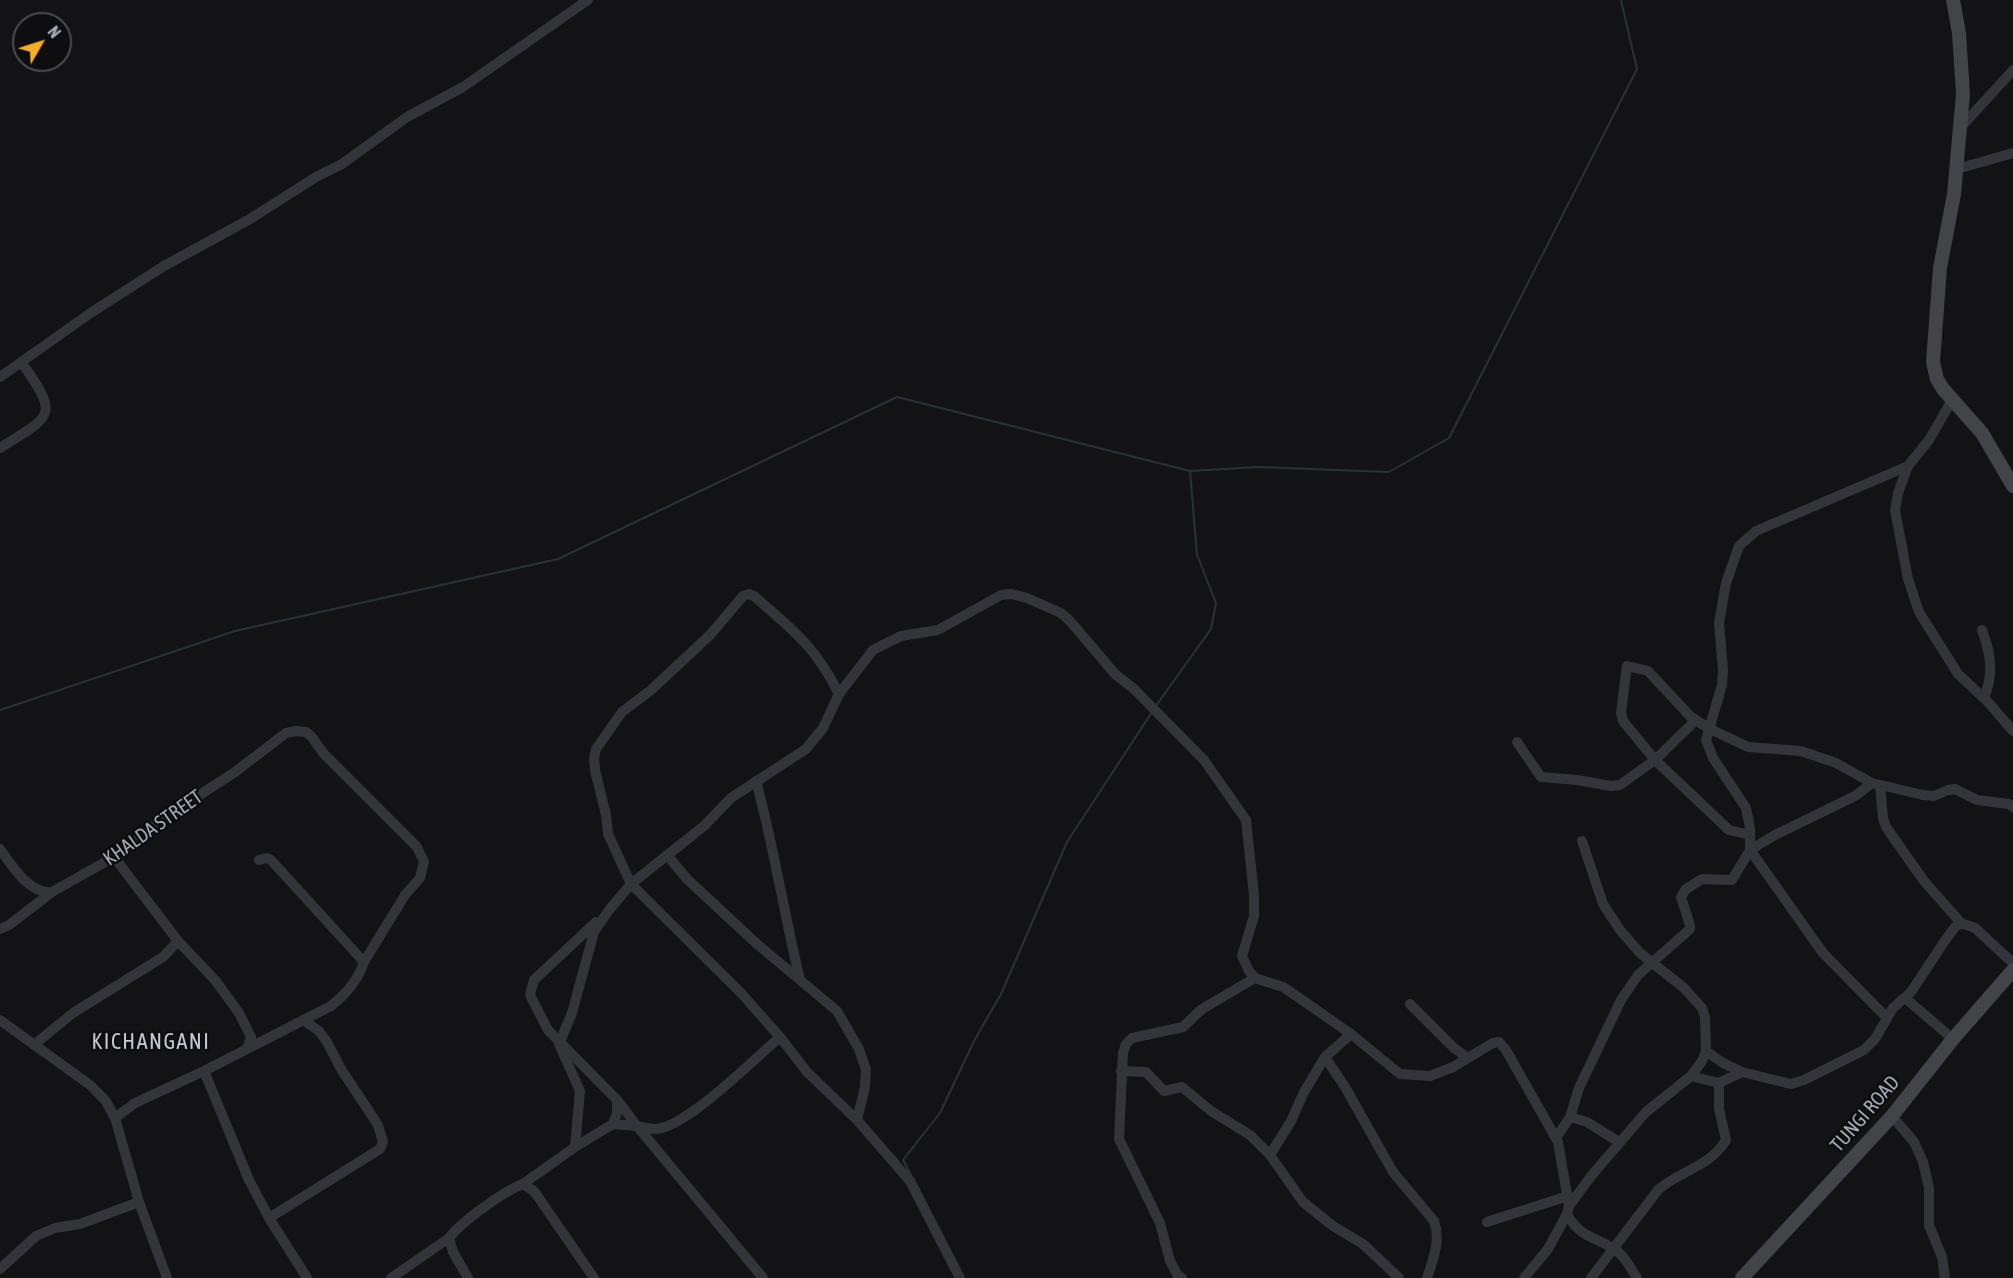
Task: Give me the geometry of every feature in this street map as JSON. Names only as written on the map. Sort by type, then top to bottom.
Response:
[{"type":"street","points":[[0,377],[92,312],[164,266],[250,219],[316,177],[342,164],[407,117],[463,87],[588,0]]},
{"type":"street","points":[[1953,0],[1959,33],[1963,94],[1957,169],[1940,268],[1933,362],[1937,379],[1952,400],[1982,433],[2013,486]]},
{"type":"street","points":[[1961,127],[2013,70]]},
{"type":"street","points":[[1957,169],[2013,153]]},
{"type":"street","points":[[0,448],[42,420],[47,407],[44,396],[22,363]]},
{"type":"street","points":[[1952,400],[1929,440],[1908,466],[1898,493],[1895,510],[1908,579],[1916,605],[1958,674],[1984,698],[2013,731]]},
{"type":"street","points":[[1886,1017],[1823,953],[1750,850],[1746,808],[1708,747],[1706,740],[1722,685],[1719,623],[1726,583],[1739,546],[1756,531],[1908,466]]},
{"type":"street","points":[[839,694],[816,654],[796,631],[754,596],[749,594],[743,596],[710,635],[651,690],[622,712],[596,749],[595,770],[606,815],[608,834],[631,884],[741,993],[780,1037],[810,1076],[857,1120],[910,1181],[960,1278]]},
{"type":"street","points":[[763,1278],[617,1100],[548,1030],[532,999],[531,986],[538,975],[609,910],[631,884],[704,826],[727,801],[806,749],[823,728],[839,694],[868,655],[882,644],[902,636],[938,630],[996,597],[1012,594],[1021,595],[1060,613],[1070,621],[1114,674],[1134,689],[1204,760],[1246,820],[1254,915],[1242,956],[1249,972],[1255,978],[1283,987],[1352,1034],[1398,1073],[1404,1075],[1430,1076],[1453,1067],[1492,1043],[1499,1042],[1506,1050],[1557,1138],[1568,1206],[1575,1228],[1622,1255],[1637,1278]]},
{"type":"street","points":[[1982,630],[1991,671],[1984,698]]},
{"type":"street","points":[[1750,835],[1729,830],[1654,760],[1621,718],[1627,666],[1645,670],[1651,674],[1695,720],[1748,747],[1801,751],[1836,763],[1876,784],[1930,796],[1955,789],[1977,800],[2008,804],[2013,807]]},
{"type":"street","points":[[1517,742],[1540,777],[1616,786],[1624,783],[1654,760],[1695,720]]},
{"type":"street","name":"KHALDA STREET","points":[[0,929],[9,925],[52,892],[114,858],[166,817],[235,772],[281,736],[290,732],[306,732],[331,762],[412,842],[424,862],[420,878],[405,895],[364,962]]},
{"type":"street","points":[[756,781],[783,894],[784,915],[801,981]]},
{"type":"street","points":[[1557,1138],[1570,1117],[1579,1088],[1621,1000],[1638,975],[1690,929],[1681,897],[1685,890],[1707,878],[1732,880],[1750,850],[1876,784]]},
{"type":"street","points":[[1876,784],[1886,827],[1923,881],[1961,923],[1975,928],[2013,963]]},
{"type":"street","points":[[1524,1278],[1548,1250],[1568,1206],[1619,1142],[1646,1112],[1691,1076],[1706,1051],[1705,1017],[1702,1008],[1679,984],[1652,964],[1620,930],[1603,904],[1582,841]]},
{"type":"street","points":[[0,849],[28,885],[38,892],[52,892]]},
{"type":"street","points":[[667,855],[687,879],[757,944],[837,1011],[859,1049],[866,1070],[865,1087],[857,1120]]},
{"type":"street","points":[[114,858],[178,941],[215,980],[239,1013],[250,1037],[247,1049]]},
{"type":"street","points":[[115,1118],[135,1103],[204,1071],[331,1006],[345,994],[360,974],[364,962],[271,860],[267,858],[259,860]]},
{"type":"street","points":[[576,1147],[580,1091],[560,1044],[574,1005],[591,939],[609,910]]},
{"type":"street","points":[[1706,1051],[1742,1072],[1791,1084],[1804,1080],[1864,1050],[1875,1039],[1886,1017],[1911,992],[1944,942],[1955,927],[1961,923]]},
{"type":"street","points":[[34,1044],[73,1013],[163,957],[178,941]]},
{"type":"street","name":"TUNGI ROAD","points":[[1742,1278],[1892,1116],[1953,1039],[2013,970]]},
{"type":"street","points":[[1182,1278],[1178,1276],[1170,1261],[1160,1223],[1119,1139],[1123,1053],[1126,1044],[1132,1038],[1183,1027],[1202,1009],[1255,978]]},
{"type":"street","points":[[1905,998],[1953,1039]]},
{"type":"street","points":[[1410,1004],[1454,1048],[1468,1058]]},
{"type":"street","points":[[0,1020],[90,1085],[105,1100],[115,1118],[139,1203],[167,1278]]},
{"type":"street","points":[[269,1218],[380,1149],[383,1142],[378,1125],[341,1069],[323,1036],[313,1025],[303,1020]]},
{"type":"street","points":[[1270,1155],[1325,1057],[1352,1034]]},
{"type":"street","points":[[391,1278],[449,1238],[460,1226],[511,1190],[613,1124],[659,1128],[687,1117],[780,1037]]},
{"type":"street","points":[[1325,1057],[1394,1172],[1434,1221],[1435,1258],[1426,1278]]},
{"type":"street","points":[[204,1071],[249,1180],[269,1218],[308,1278]]},
{"type":"street","points":[[1121,1071],[1146,1072],[1164,1091],[1182,1087],[1211,1111],[1245,1131],[1270,1155],[1303,1202],[1333,1226],[1363,1244],[1399,1278]]},
{"type":"street","points":[[1691,1076],[1719,1083],[1742,1072]]},
{"type":"street","points":[[1591,1278],[1658,1190],[1671,1180],[1705,1163],[1721,1148],[1726,1140],[1719,1109],[1719,1083]]},
{"type":"street","points":[[613,1124],[617,1113],[617,1100]]},
{"type":"street","points":[[1892,1116],[1914,1142],[1923,1162],[1929,1188],[1929,1225],[1942,1257],[1945,1278]]},
{"type":"street","points":[[1570,1117],[1587,1122],[1619,1142]]},
{"type":"street","points":[[523,1184],[534,1191],[594,1278]]},
{"type":"street","points":[[0,1269],[36,1236],[56,1227],[80,1224],[139,1203]]},
{"type":"street","points":[[1487,1222],[1568,1206]]},
{"type":"street","points":[[449,1238],[453,1252],[468,1278]]},
{"type":"waterway","points":[[0,710],[235,631],[558,559],[897,397],[1190,471],[1258,467],[1389,472],[1449,438],[1637,69],[1621,0]]},
{"type":"waterway","points":[[1155,707],[1211,629],[1216,603],[1197,555],[1190,471]]},
{"type":"waterway","points":[[911,1175],[903,1160],[940,1113],[974,1041],[1001,994],[1067,842],[1152,712]]},
{"type":"district","name":"KICHANGANI","points":[[151,1042]]}]
